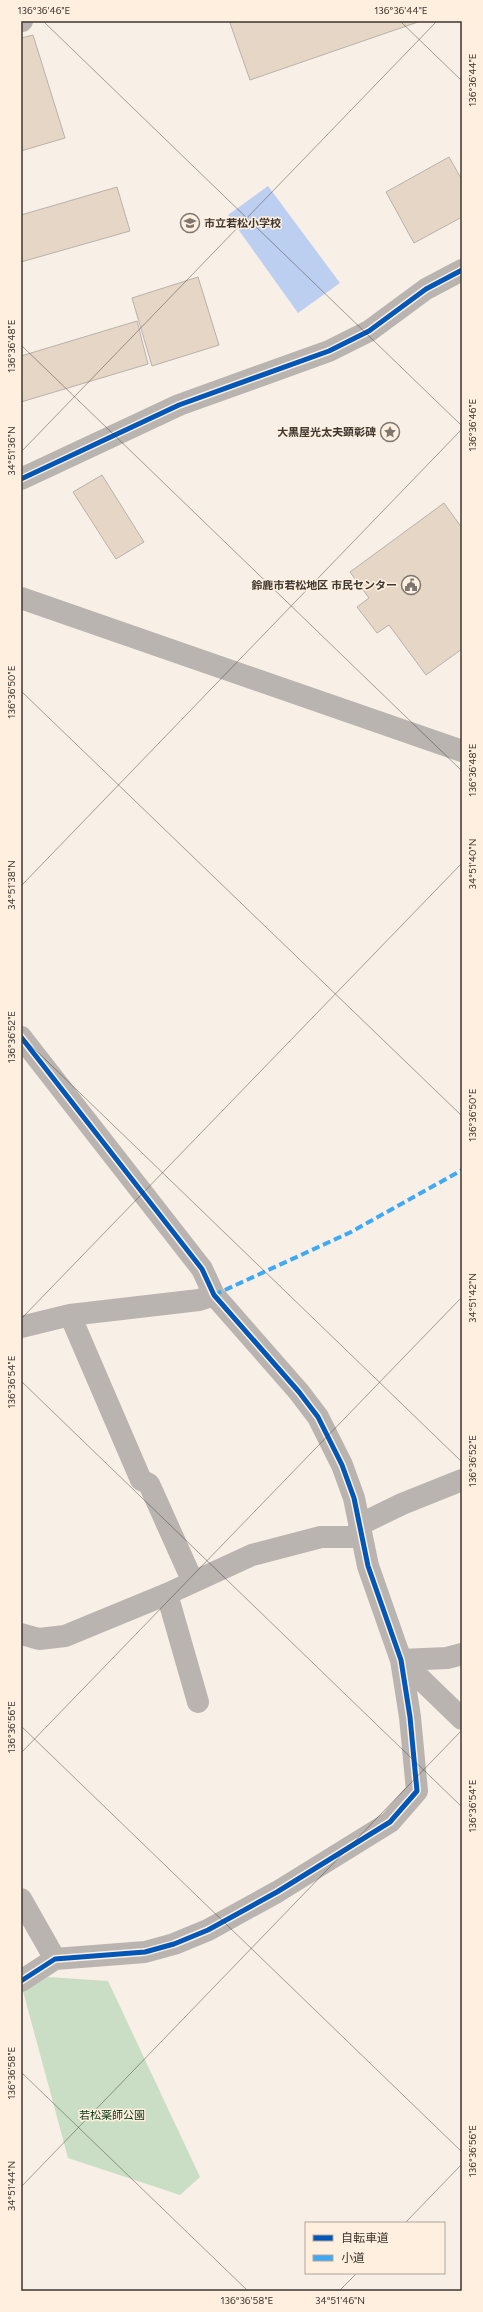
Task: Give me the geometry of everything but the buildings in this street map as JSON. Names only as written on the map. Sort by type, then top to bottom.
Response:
[{"type":"street","points":[[21,479],[179,405],[329,351],[369,331],[426,289],[462,270]]},
{"type":"street","points":[[21,598],[462,751]]},
{"type":"street","points":[[21,1037],[202,1269],[214,1295],[299,1392],[318,1417],[342,1465],[354,1498],[368,1566],[401,1660],[410,1716],[417,1792],[390,1822],[278,1892],[208,1930],[174,1944],[145,1952],[55,1959],[21,1981]]},
{"type":"street","points":[[21,1327],[70,1315],[199,1300],[214,1295]]},
{"type":"street","points":[[70,1315],[141,1480],[149,1484],[193,1582]]},
{"type":"street","points":[[21,1634],[39,1639],[65,1636],[167,1594],[252,1555],[321,1537],[361,1531],[402,1504],[462,1480]]},
{"type":"street","points":[[167,1594],[198,1702]]},
{"type":"street","points":[[401,1660],[447,1658],[462,1654]]},
{"type":"street","points":[[401,1660],[462,1719]]},
{"type":"street","points":[[21,1899],[55,1959]]},
{"type":"green space","name":"若松薬師公園","points":[[48,1977],[108,1981],[200,2177],[180,2195],[68,2158],[23,1991]]},
{"type":"water","points":[[268,186],[340,283],[298,313],[228,215]]},
{"type":"marked path","points":[[214,1295],[351,1232],[462,1170]]},
{"type":"cycle path","points":[[21,479],[179,405],[329,351],[369,331],[426,289],[462,270]]},
{"type":"cycle path","points":[[21,1037],[202,1269],[214,1295],[299,1392],[318,1417],[342,1465],[354,1498],[368,1566],[401,1660],[410,1717],[417,1791],[390,1822],[277,1892],[208,1930],[174,1944],[145,1952],[55,1959],[21,1981]]},
{"type":"place","name":"市立若松小学校","points":[[190,223]]},
{"type":"place","name":"大黒屋光太夫顕彰碑","points":[[390,432]]},
{"type":"place","name":"鈴鹿市若松地区 市民センター","points":[[411,585]]}]
